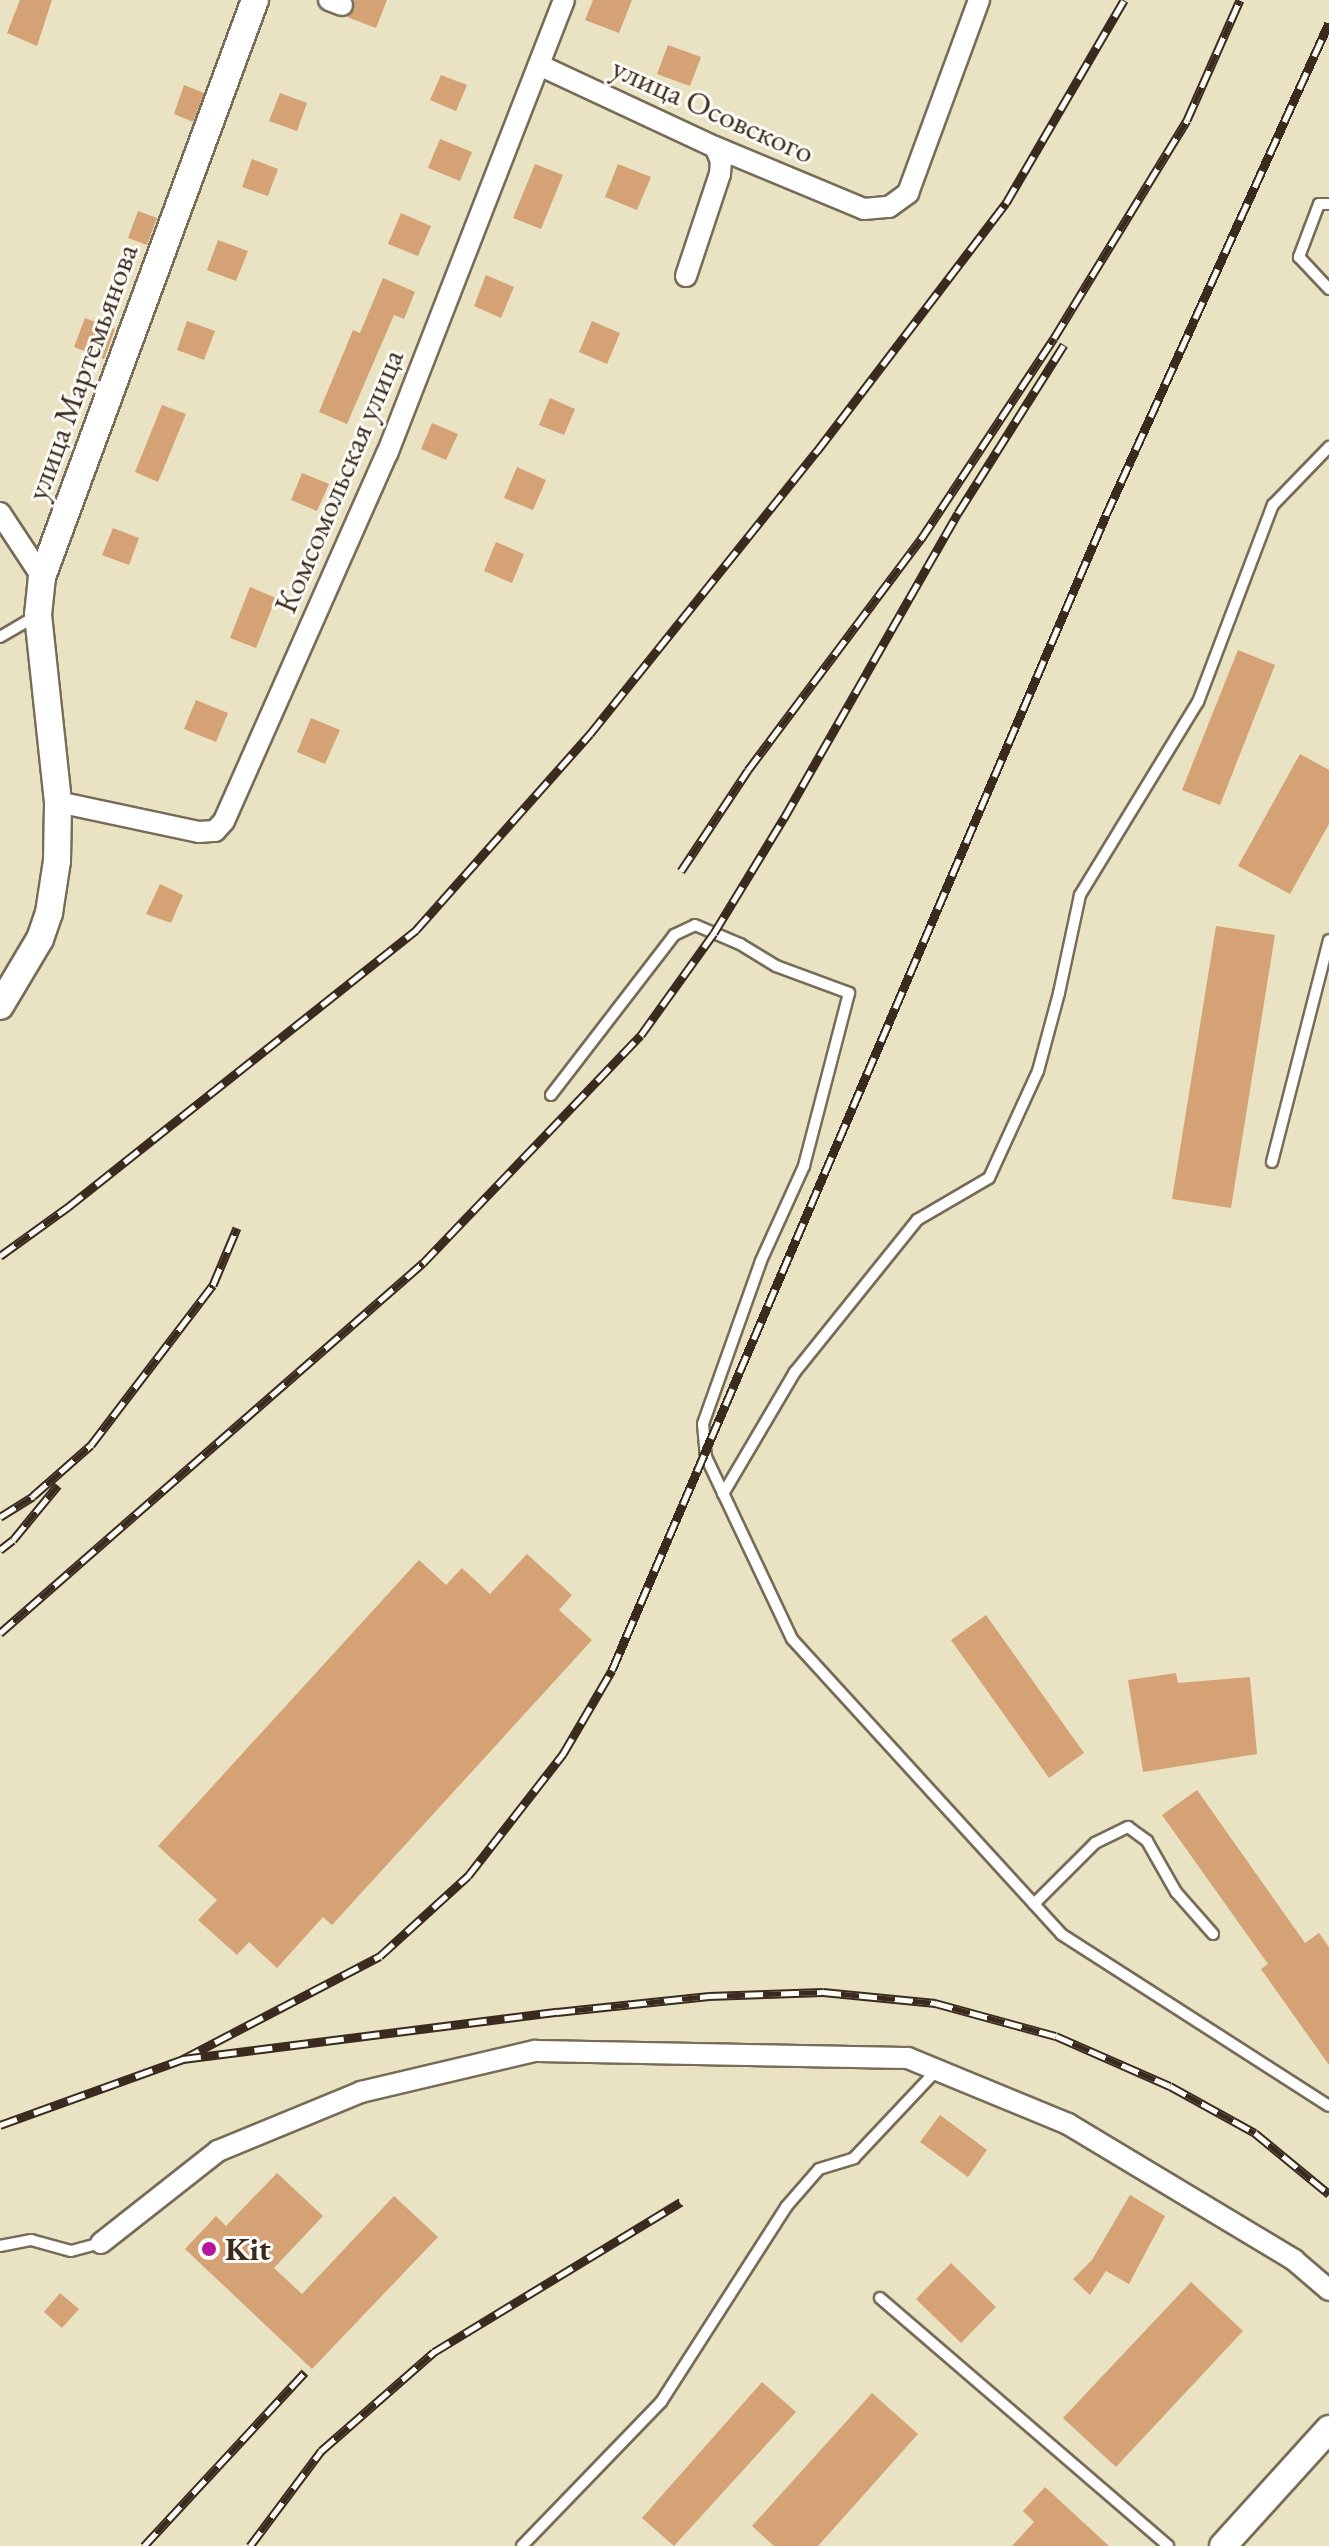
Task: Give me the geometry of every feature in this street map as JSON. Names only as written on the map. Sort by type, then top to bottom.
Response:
[{"type":"street","name":"улица Мартемьянова","points":[[0,1006],[27,964],[49,913],[57,861],[58,802],[38,615],[42,577],[255,0]]},
{"type":"street","name":"Комсомольская улица","points":[[58,802],[199,832],[215,831],[224,821],[387,454],[564,0]]},
{"type":"street","name":"улица Осовского","points":[[539,65],[715,147],[864,209],[889,207],[908,193],[979,0]]},
{"type":"street","points":[[686,276],[720,174],[721,161],[715,147]]},
{"type":"street","points":[[0,513],[42,577]]},
{"type":"street","points":[[101,2243],[218,2151],[361,2092],[535,2051],[908,2058],[1068,2124],[1294,2260],[1329,2290]]},
{"type":"street","points":[[1223,2546],[1329,2429]]},
{"type":"lane","points":[[1329,204],[1319,204],[1299,257],[1329,289]]},
{"type":"lane","points":[[723,1494],[795,1372],[917,1220],[989,1178],[1038,1071],[1080,895],[1198,702],[1273,505],[1329,447]]},
{"type":"lane","points":[[0,637],[38,615]]},
{"type":"lane","points":[[551,1095],[674,935],[695,925],[740,944],[776,966],[849,993],[804,1166],[761,1261],[703,1424],[706,1457],[792,1639],[1061,1934],[1329,2106]]},
{"type":"lane","points":[[1272,1162],[1329,940]]},
{"type":"lane","points":[[1034,1904],[1095,1843],[1128,1827],[1147,1841],[1176,1892],[1213,1934]]},
{"type":"lane","points":[[522,2546],[661,2402],[786,2207],[819,2169],[854,2158],[937,2070]]},
{"type":"lane","points":[[0,2246],[31,2240],[71,2251],[101,2243]]},
{"type":"lane","points":[[880,2298],[1168,2546]]},
{"type":"building","points":[[20,0],[52,0],[37,46],[7,33]]},
{"type":"building","points":[[354,0],[387,0],[376,28],[347,17],[354,9]]},
{"type":"building","points":[[593,0],[632,0],[619,33],[585,20]]},
{"type":"building","points":[[668,45],[701,57],[690,86],[657,74]]},
{"type":"building","points":[[441,75],[467,85],[456,111],[430,100]]},
{"type":"building","points":[[184,85],[204,93],[193,122],[174,114]]},
{"type":"building","points":[[280,93],[307,103],[297,131],[269,121]]},
{"type":"building","points":[[440,139],[472,152],[460,181],[428,168]]},
{"type":"building","points":[[252,159],[278,169],[268,196],[242,187]]},
{"type":"building","points":[[535,164],[563,175],[541,229],[513,218]]},
{"type":"building","points":[[618,164],[651,177],[637,210],[605,197]]},
{"type":"building","points":[[138,211],[157,218],[147,245],[128,238]]},
{"type":"building","points":[[401,213],[431,226],[418,256],[388,244]]},
{"type":"building","points":[[218,240],[248,251],[236,281],[207,270]]},
{"type":"building","points":[[486,275],[514,287],[501,318],[474,306]]},
{"type":"building","points":[[383,278],[415,292],[404,319],[394,315],[347,424],[319,412],[353,330],[360,333]]},
{"type":"building","points":[[85,318],[115,329],[104,359],[74,347]]},
{"type":"building","points":[[187,321],[215,331],[204,360],[177,350]]},
{"type":"building","points":[[592,321],[620,333],[607,364],[579,352]]},
{"type":"building","points":[[550,398],[575,409],[564,435],[539,425]]},
{"type":"building","points":[[162,405],[186,414],[158,482],[135,472]]},
{"type":"building","points":[[432,423],[458,434],[446,460],[421,449]]},
{"type":"building","points":[[517,467],[546,480],[533,510],[504,498]]},
{"type":"building","points":[[302,473],[329,484],[317,511],[291,500]]},
{"type":"building","points":[[113,528],[139,538],[129,565],[102,555]]},
{"type":"building","points":[[496,542],[524,554],[512,583],[484,571]]},
{"type":"building","points":[[250,587],[276,598],[256,648],[230,638]]},
{"type":"building","points":[[1238,650],[1275,665],[1220,805],[1182,790]]},
{"type":"building","points":[[196,700],[228,713],[216,742],[184,729]]},
{"type":"building","points":[[311,718],[340,730],[325,764],[297,752]]},
{"type":"building","points":[[1300,754],[1329,770],[1329,824],[1290,894],[1238,866]]},
{"type":"building","points":[[160,884],[183,895],[171,923],[146,914]]},
{"type":"building","points":[[1216,926],[1275,935],[1231,1208],[1172,1199]]},
{"type":"building","points":[[527,1554],[572,1595],[559,1610],[592,1640],[332,1925],[323,1917],[277,1968],[249,1942],[237,1955],[198,1920],[217,1900],[158,1846],[419,1560],[446,1585],[462,1568],[490,1594]]},
{"type":"building","points":[[986,1615],[1084,1753],[1049,1778],[951,1640]]},
{"type":"building","points":[[1176,1673],[1178,1683],[1250,1677],[1257,1754],[1143,1772],[1128,1680]]},
{"type":"building","points":[[1197,1790],[1305,1943],[1319,1933],[1329,1947],[1329,2065],[1261,1969],[1268,1964],[1162,1815]]},
{"type":"building","points":[[940,2115],[987,2150],[968,2177],[920,2142]]},
{"type":"building","points":[[277,2173],[323,2216],[274,2268],[302,2294],[394,2196],[438,2237],[312,2369],[185,2249],[216,2216],[226,2226]]},
{"type":"building","points":[[1130,2195],[1165,2216],[1129,2284],[1106,2271],[1090,2295],[1073,2279],[1092,2260]]},
{"type":"building","points":[[951,2263],[996,2307],[961,2343],[916,2299]]},
{"type":"building","points":[[1191,2282],[1243,2331],[1116,2467],[1063,2418]]},
{"type":"building","points":[[60,2293],[79,2309],[62,2328],[44,2312]]},
{"type":"building","points":[[762,2382],[796,2412],[674,2546],[642,2518]]},
{"type":"building","points":[[872,2393],[918,2434],[818,2546],[774,2546],[752,2526]]},
{"type":"building","points":[[1045,2487],[1109,2546],[1012,2546],[1034,2522],[1023,2511]]},
{"type":"railway","points":[[0,1256],[68,1207],[416,930],[590,734],[817,451],[1006,203],[1124,0]]},
{"type":"railway","points":[[681,871],[748,770],[921,539],[1054,338],[1187,120],[1240,0]]},
{"type":"railway","points":[[183,2059],[380,1956],[468,1876],[563,1754],[612,1670],[1106,515],[1329,23]]},
{"type":"railway","points":[[0,1633],[423,1263],[641,1035],[714,933],[784,818],[958,513],[1064,345]]},
{"type":"railway","points":[[0,1517],[33,1496],[91,1445],[213,1285],[237,1228]]},
{"type":"railway","points":[[0,1550],[13,1540],[58,1485]]},
{"type":"railway","points":[[0,2125],[183,2059],[709,1996],[823,1992],[935,2003],[1056,2036],[1170,2086],[1255,2133],[1329,2194]]},
{"type":"railway","points":[[250,2546],[321,2451],[434,2352],[681,2202]]},
{"type":"railway","points":[[144,2546],[305,2372]]},
{"type":"place","name":"Kit","points":[[209,2249]]}]
